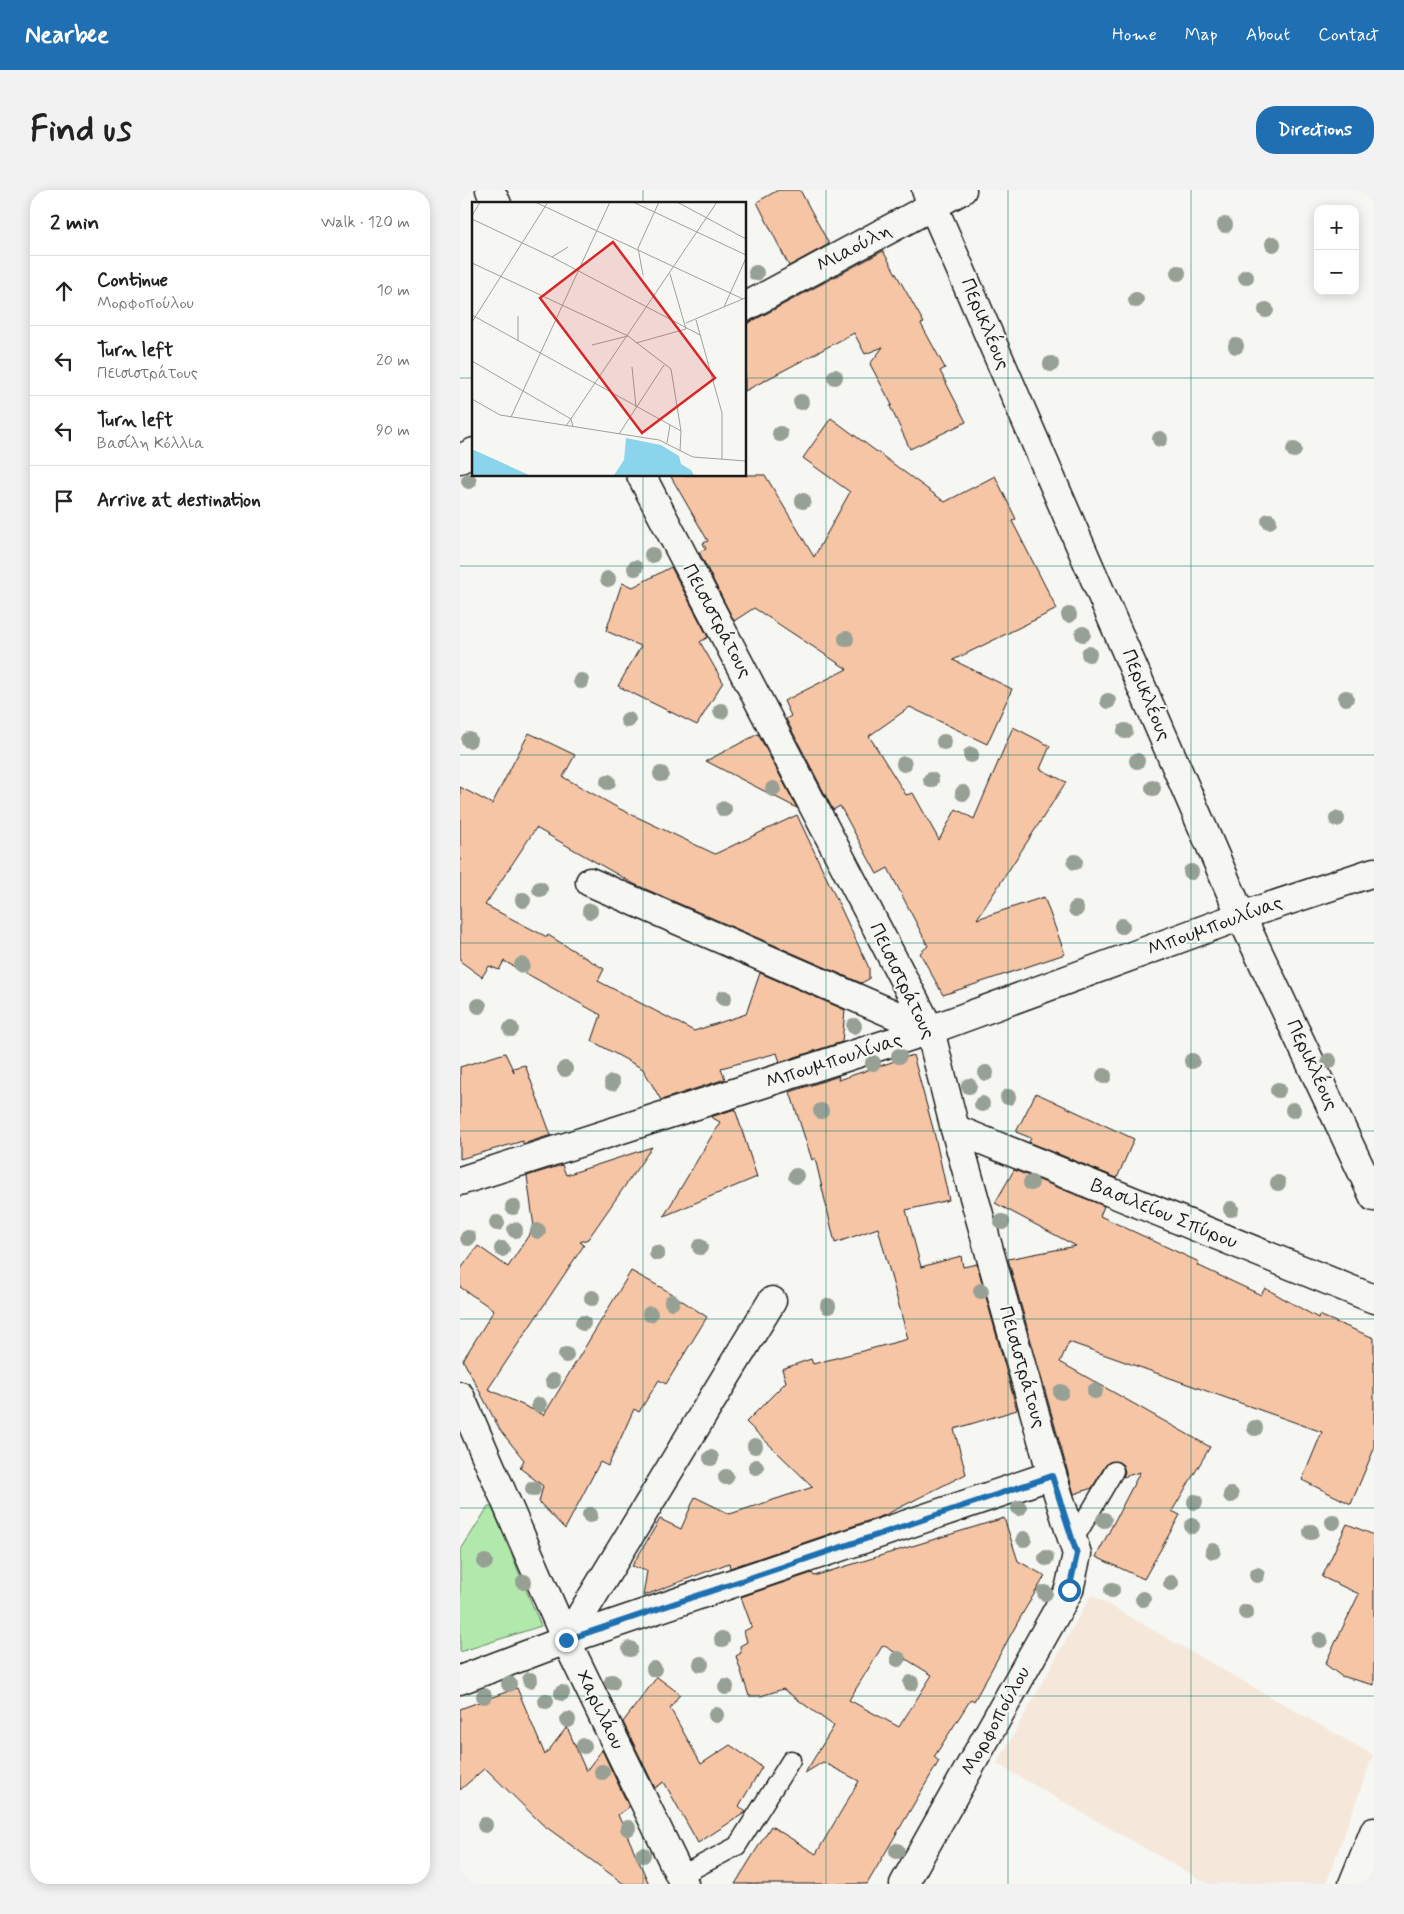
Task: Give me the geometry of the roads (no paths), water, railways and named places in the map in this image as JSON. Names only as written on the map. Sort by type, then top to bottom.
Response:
[{"type":"street","points":[[490,190],[496,202]]},
{"type":"street","name":"Μιαούλη","points":[[746,305],[930,198],[962,190]]},
{"type":"street","name":"Περικλέους","points":[[930,198],[1241,916],[1374,1197]]},
{"type":"street","points":[[460,459],[472,453]]},
{"type":"street","name":"Πεισιστράτους","points":[[642,476],[930,1030],[955,1129],[1052,1476],[1075,1548]]},
{"type":"street","name":"Μπουμπουλίνας","points":[[460,1181],[930,1030],[1241,916],[1374,872]]},
{"type":"street","points":[[590,882],[930,1030]]},
{"type":"street","name":"Βασιλείου Σπύρου","points":[[955,1129],[1374,1299]]},
{"type":"street","points":[[566,1640],[772,1301]]},
{"type":"street","name":"Χαριλάου","points":[[460,1396],[566,1640],[682,1880]]},
{"type":"street","points":[[460,1680],[566,1640],[1052,1476]]},
{"type":"street","name":"Μορφοπούλου","points":[[904,1884],[1069,1590],[1075,1548]]},
{"type":"street","points":[[1353,1884],[1374,1832]]},
{"type":"lane","points":[[1075,1548],[1114,1471]]},
{"type":"lane","points":[[682,1880],[737,1846],[791,1760]]}]
